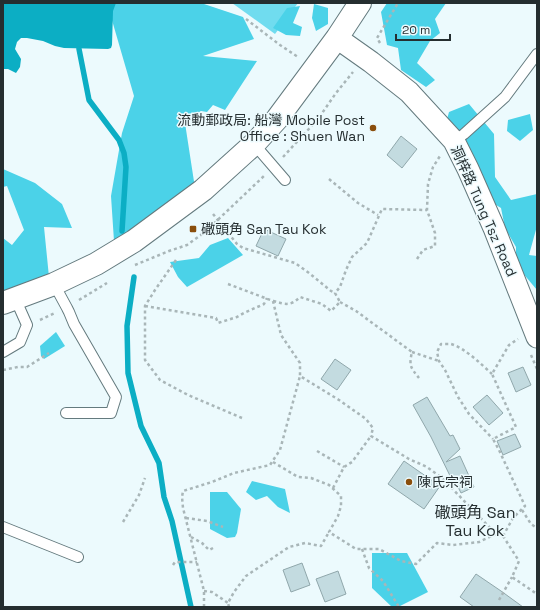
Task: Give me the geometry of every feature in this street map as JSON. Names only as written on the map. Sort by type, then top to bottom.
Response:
[{"type":"main road","points":[[9,300],[54,284],[96,264],[134,241],[203,190],[254,144],[277,118],[337,38],[360,3]]},
{"type":"street","name":"洞梓路 Tung Tsz Road","points":[[337,38],[371,62],[409,92],[445,146],[468,169],[494,228],[530,336]]},
{"type":"lane","points":[[445,146],[464,134],[505,97],[537,54]]},
{"type":"lane","points":[[254,144],[285,180]]},
{"type":"lane","points":[[54,284],[74,324],[116,397],[111,413],[66,413]]},
{"type":"lane","points":[[3,352],[20,342],[27,325],[9,300]]},
{"type":"lane","points":[[3,527],[78,557]]},
{"type":"path","points":[[376,38],[398,3]]},
{"type":"path","points":[[246,19],[280,45],[299,57]]},
{"type":"path","points":[[336,93],[353,72],[358,73]]},
{"type":"path","points":[[417,259],[423,250],[435,246],[435,233],[427,210],[428,184],[433,167],[445,146]]},
{"type":"path","points":[[440,156],[444,163]]},
{"type":"path","points":[[329,179],[358,203],[378,215]]},
{"type":"path","points":[[336,293],[340,287],[352,257],[367,243],[378,215],[382,209],[427,210]]},
{"type":"path","points":[[212,214],[237,244],[243,248],[295,263],[309,272],[331,291],[336,293],[340,302],[356,310],[412,352],[440,361]]},
{"type":"path","points":[[176,260],[145,306],[145,360],[160,380],[188,395],[242,418]]},
{"type":"path","points":[[228,284],[273,301],[288,304],[295,302],[300,298],[322,304],[331,311],[340,302]]},
{"type":"path","points":[[145,306],[216,318],[218,323],[237,318],[244,313],[264,304],[267,298]]},
{"type":"path","points":[[204,607],[204,591],[195,562],[183,508],[183,491],[234,473],[270,465],[280,450],[300,376],[300,363],[280,335],[273,301]]},
{"type":"path","points":[[492,374],[509,345],[530,336]]},
{"type":"path","points":[[493,439],[516,427],[492,374],[474,357],[458,347],[450,344],[441,344],[437,352],[458,397],[469,414],[493,439],[525,506],[513,518],[503,536]]},
{"type":"path","points":[[412,352],[410,361],[411,369],[418,378]]},
{"type":"path","points":[[3,370],[26,367],[49,353]]},
{"type":"path","points":[[300,376],[366,419],[373,428],[371,436],[352,462],[344,467],[333,488]]},
{"type":"path","points":[[371,436],[409,459],[427,467],[442,478],[496,534],[503,536],[519,561],[499,600]]},
{"type":"path","points":[[317,451],[344,467]]},
{"type":"path","points":[[228,603],[246,576],[289,547],[305,543],[321,546],[338,516],[341,506],[341,496],[333,488],[311,478],[298,477],[272,462]]},
{"type":"path","points":[[123,522],[139,495],[145,478]]},
{"type":"path","points":[[522,510],[531,524],[537,528]]},
{"type":"path","points":[[186,518],[223,527]]},
{"type":"path","points":[[329,532],[356,549],[379,549],[401,561],[416,564],[437,544],[452,545],[479,542],[496,534]]},
{"type":"path","points":[[190,537],[202,543],[209,550],[213,548]]},
{"type":"path","points":[[362,549],[369,568],[383,581],[399,607]]},
{"type":"path","points":[[173,565],[175,562],[195,562]]},
{"type":"path","points":[[512,577],[537,594]]},
{"type":"path","points":[[204,591],[212,592],[228,603],[229,607]]},
{"type":"shaded area","points":[[3,3],[116,3],[113,11],[111,48],[64,48],[43,41],[21,38],[17,42],[15,49],[21,59],[20,67],[16,73],[8,69],[3,69]]},
{"type":"shaded area","points":[[107,3],[201,3],[243,17],[254,39],[203,56],[257,61],[225,110],[213,105],[207,112],[201,111],[185,123],[195,188],[137,232],[114,241],[111,196],[122,133],[134,96]]},
{"type":"shaded area","points":[[232,3],[298,3],[275,34]]},
{"type":"shaded area","points":[[387,3],[446,3],[435,19],[440,33],[430,41],[417,63],[435,80],[426,87],[401,70],[398,48],[387,45],[381,12]]},
{"type":"shaded area","points":[[314,4],[328,8],[328,24],[316,31],[312,18]]},
{"type":"shaded area","points":[[300,6],[293,23],[302,27],[300,36],[286,35],[273,28],[287,8]]},
{"type":"shaded area","points":[[469,104],[494,134],[495,177],[511,200],[537,194],[537,226],[529,255],[537,256],[537,290],[516,265],[516,247],[505,228],[501,208],[491,202],[456,163],[441,141],[449,112]]},
{"type":"shaded area","points":[[530,114],[533,130],[520,141],[507,131],[508,120]]},
{"type":"shaded area","points":[[3,169],[35,183],[62,204],[72,228],[44,227],[49,277],[3,296],[3,238],[12,245],[24,230],[7,186],[3,187]]},
{"type":"shaded area","points":[[228,238],[243,255],[187,287],[178,277],[170,262],[199,258],[210,245]]},
{"type":"shaded area","points":[[56,332],[65,346],[44,359],[41,356],[40,346]]},
{"type":"shaded area","points":[[252,481],[285,489],[290,513],[278,507],[267,496],[256,500],[246,492]]},
{"type":"shaded area","points":[[210,492],[227,492],[241,509],[235,537],[227,538],[210,529]]},
{"type":"shaded area","points":[[372,553],[407,553],[428,592],[398,607],[392,607],[372,588]]},
{"type":"building","points":[[401,136],[417,149],[402,168],[387,155]]},
{"type":"building","points":[[264,229],[286,239],[278,256],[256,246]]},
{"type":"building","points":[[335,359],[351,370],[337,390],[321,379]]},
{"type":"building","points":[[523,367],[531,385],[516,392],[508,373]]},
{"type":"building","points":[[487,395],[503,413],[489,425],[473,407]]},
{"type":"building","points":[[427,397],[450,436],[453,435],[460,449],[446,462],[460,456],[474,487],[461,493],[457,485],[455,486],[431,437],[413,405]]},
{"type":"building","points":[[515,434],[521,447],[503,455],[497,441]]},
{"type":"building","points":[[404,461],[440,486],[424,509],[388,484]]},
{"type":"building","points":[[302,563],[310,585],[291,592],[283,570]]},
{"type":"building","points":[[338,571],[346,594],[325,602],[316,579]]},
{"type":"building","points":[[476,574],[523,607],[474,607],[460,597]]},
{"type":"waterway","points":[[79,49],[89,100],[119,140],[124,153],[126,167],[122,231]]},
{"type":"waterway","points":[[134,277],[127,326],[128,373],[141,426],[159,463],[164,497],[172,521],[191,607]]},
{"type":"place","name":"流動郵政局: 船灣 Mobile Post Office : Shuen Wan","points":[[373,128]]},
{"type":"place","name":"䃟頭角 San Tau Kok","points":[[193,229]]},
{"type":"place","name":"陳氏宗祠","points":[[409,482]]},
{"type":"district","name":"䃟頭角 San Tau Kok","points":[[475,521]]}]
